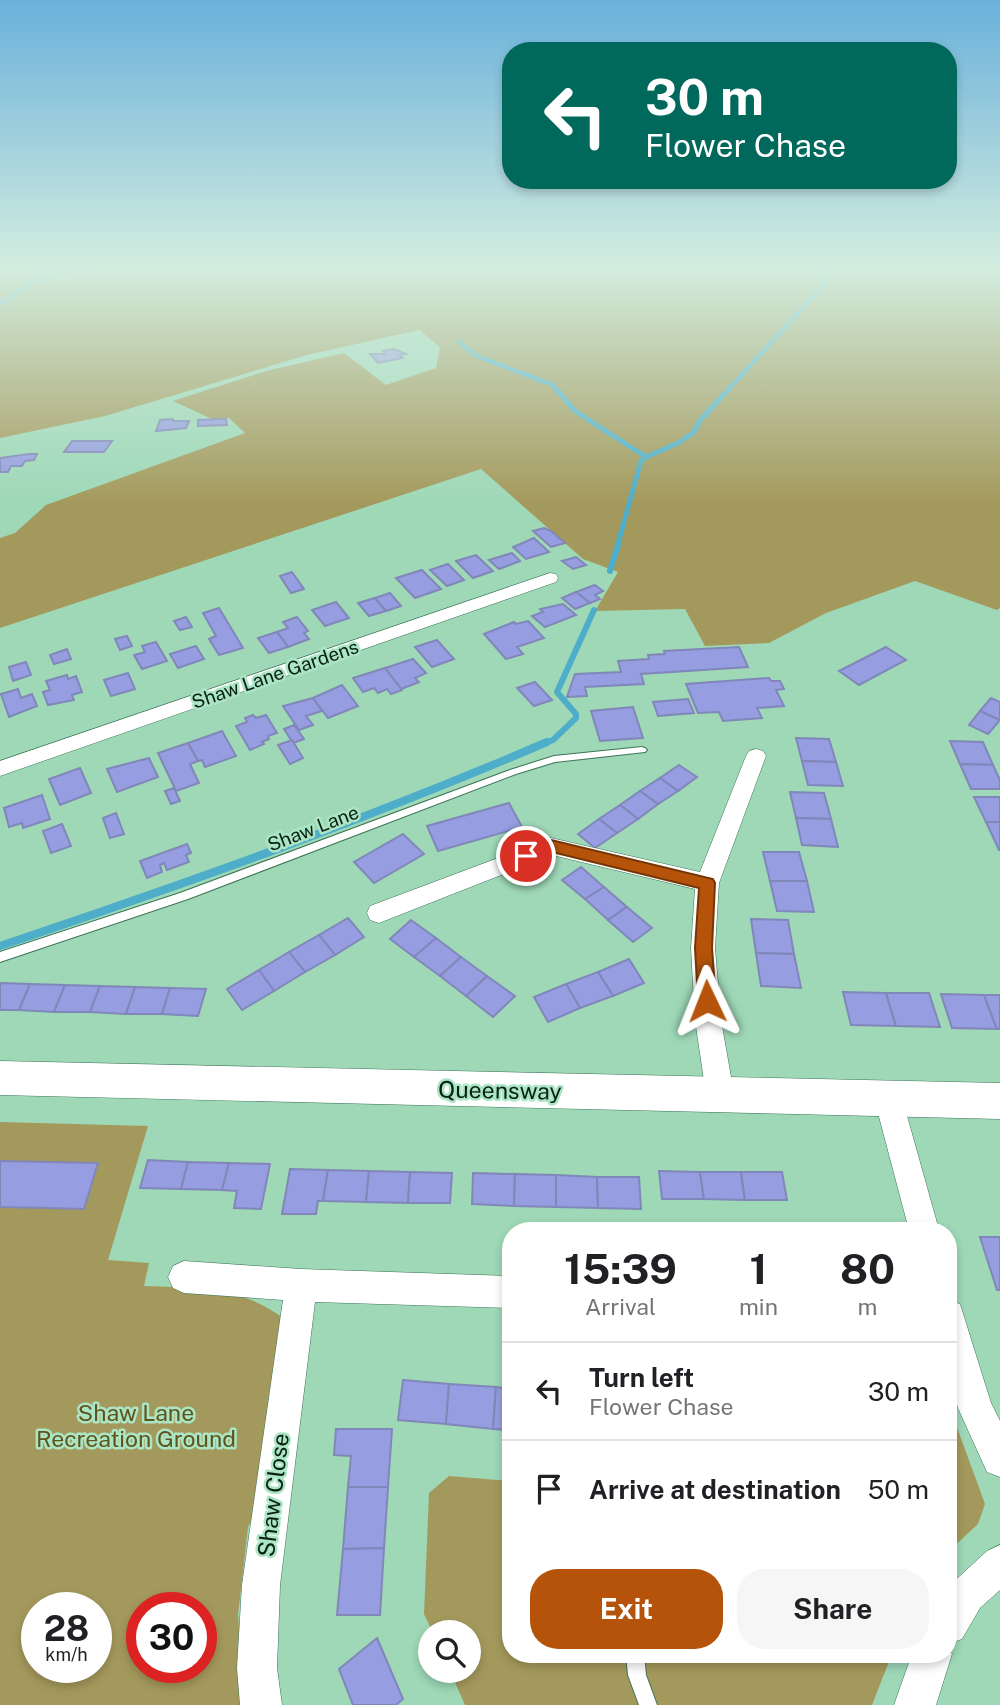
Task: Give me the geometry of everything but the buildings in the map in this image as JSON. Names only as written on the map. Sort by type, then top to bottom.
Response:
[{"type":"street","name":"Shaw Lane Gardens","points":[[0,769],[551,578]]},
{"type":"street","points":[[720,1094],[708,1020],[703,948],[707,883],[756,756]]},
{"type":"street","points":[[379,913],[551,846],[707,883]]},
{"type":"street","name":"Queensway","points":[[0,1078],[1000,1101]]},
{"type":"street","points":[[888,1098],[922,1222]]},
{"type":"street","points":[[184,1277],[300,1285],[502,1292]]},
{"type":"street","name":"Shaw Close","points":[[261,1705],[257,1668],[261,1585],[300,1285]]},
{"type":"street","points":[[957,1347],[975,1408],[1000,1459]]},
{"type":"street","points":[[957,1610],[966,1594],[1000,1564]]},
{"type":"street","points":[[915,1705],[929,1663]]},
{"type":"lane","name":"Shaw Lane","points":[[0,957],[184,896],[513,772],[554,759],[642,750]]},
{"type":"lane","points":[[636,1663],[649,1705]]},
{"type":"green space","points":[[0,346],[349,346],[307,355],[105,416],[0,438]]},
{"type":"green space","points":[[438,346],[1000,346],[1000,608],[997,610],[915,581],[826,613],[769,643],[705,646],[685,609],[595,611],[618,572],[583,559],[481,469],[0,628],[0,538],[15,533],[46,505],[245,433],[229,418],[214,420],[173,401],[266,371],[344,353],[386,385],[436,368]]},
{"type":"green space","name":"Shaw Lane Recreation Ground","points":[[0,1122],[148,1126],[108,1260],[149,1263],[144,1286],[218,1290],[251,1300],[285,1319],[263,1497],[248,1527],[238,1615],[245,1705],[0,1705]]},
{"type":"green space","points":[[957,1428],[985,1504],[978,1524],[957,1544]]},
{"type":"green space","points":[[449,1476],[502,1480],[502,1663],[888,1663],[872,1705],[465,1705],[455,1683],[481,1683],[481,1620],[427,1620],[424,1614],[429,1493]]},
{"type":"waterway","points":[[464,346],[477,356],[553,385],[558,391]]},
{"type":"waterway","points":[[727,391],[768,346]]},
{"type":"waterway","points":[[556,389],[575,411],[646,457]]},
{"type":"waterway","points":[[646,457],[693,433],[701,419],[729,389]]},
{"type":"waterway","points":[[617,547],[641,461],[646,457]]},
{"type":"waterway","points":[[610,571],[618,545]]},
{"type":"waterway","points":[[543,744],[553,740],[576,718],[576,714],[557,692],[594,610]]},
{"type":"waterway","points":[[0,946],[276,850],[547,742]]},
{"type":"route","points":[[526,856],[551,846],[707,883],[703,948],[707,1001]]}]
